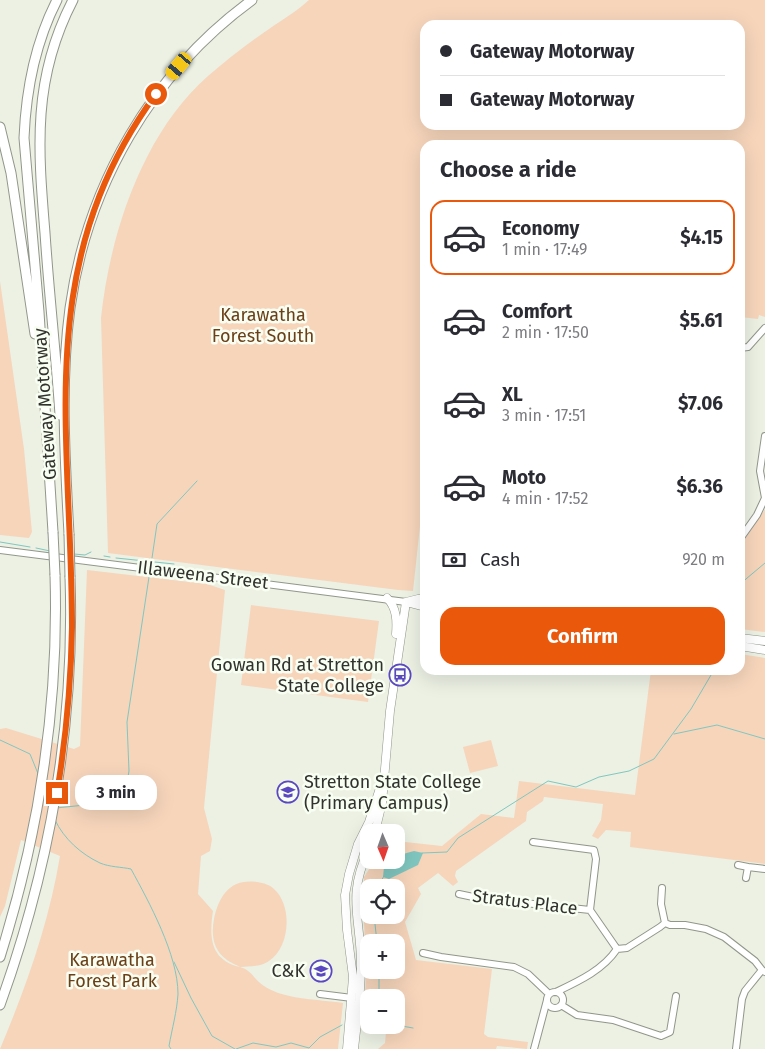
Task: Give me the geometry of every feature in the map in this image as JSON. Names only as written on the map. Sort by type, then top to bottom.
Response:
[{"type":"highway","name":"Gateway Motorway","points":[[0,1005],[19,951],[43,862],[55,804],[65,731],[71,663],[66,462],[66,362],[70,309],[79,258],[95,208],[120,152],[140,119],[165,83],[200,44],[252,0]]},
{"type":"highway","name":"Gateway Motorway","points":[[0,957],[28,858],[41,788],[55,663],[54,532],[43,396],[39,312],[24,138],[25,109],[33,64],[55,4]]},
{"type":"highway","points":[[66,462],[62,450],[39,146],[42,97],[46,75],[55,43],[71,4]]},
{"type":"highway","points":[[0,127],[11,173],[43,396]]},
{"type":"main road","points":[[386,598],[392,606],[397,619],[398,656]]},
{"type":"main road","name":"Illaweena Street","points":[[406,602],[420,599]]},
{"type":"main road","points":[[378,824],[382,803],[382,782],[406,602]]},
{"type":"main road","name":"Illaweena Street","points":[[406,602],[420,606]]},
{"type":"main road","points":[[745,639],[765,642]]},
{"type":"main road","points":[[745,647],[765,650]]},
{"type":"main road","points":[[347,1049],[353,977],[346,930],[345,895],[358,844],[369,822],[382,782]]},
{"type":"main road","points":[[354,1049],[360,998],[361,965],[355,895],[361,869]]},
{"type":"street","points":[[745,347],[748,347],[765,328]]},
{"type":"street","points":[[745,532],[757,515],[765,498],[760,471],[765,436]]},
{"type":"street","name":"Illaweena Street","points":[[0,550],[406,602]]},
{"type":"street","points":[[533,842],[594,850],[596,859],[590,910],[618,949]]},
{"type":"street","points":[[738,865],[765,869]]},
{"type":"street","points":[[746,878],[748,867]]},
{"type":"street","points":[[662,888],[661,904],[665,922],[670,925],[685,925],[706,929],[724,936],[756,961],[763,971],[745,992],[742,999],[736,1049]]},
{"type":"street","name":"Stratus Place","points":[[459,894],[478,898],[590,910]]},
{"type":"street","points":[[534,1049],[541,1020],[551,995],[571,986],[610,959],[618,949],[627,948],[660,928],[665,922]]},
{"type":"street","points":[[423,953],[514,967],[528,974],[559,1003],[577,1015],[613,1020],[661,1036],[670,1032],[672,1027],[676,996]]},
{"type":"street","points":[[541,1020],[559,1003],[571,986]]},
{"type":"street","points":[[320,994],[352,998]]},
{"type":"street","points":[[551,995],[550,1006],[559,1003]]},
{"type":"green space","name":"Karawatha Forest South","points":[[309,0],[765,0],[765,317],[759,315],[758,319],[745,318],[745,140],[420,140],[420,526],[413,591],[108,553],[101,318],[112,252],[122,219],[148,155],[165,126],[185,99],[231,57]]},
{"type":"green space","points":[[0,281],[24,449],[32,532],[29,538],[0,535]]},
{"type":"green space","points":[[765,509],[765,632],[745,630],[745,539]]},
{"type":"green space","name":"Karawatha Forest Park","points":[[87,570],[207,584],[225,590],[204,808],[212,839],[210,851],[201,856],[198,894],[213,911],[212,938],[217,953],[223,959],[230,964],[244,968],[272,991],[302,998],[343,1003],[338,1049],[0,1049],[36,954],[50,906],[60,856],[21,840],[5,906],[0,917],[0,729],[6,728],[74,749],[80,746]]},
{"type":"green space","points":[[251,605],[379,621],[368,702],[241,685]]},
{"type":"green space","points":[[745,655],[765,658],[765,864],[630,847],[631,832],[606,830],[598,839],[592,836],[601,820],[603,804],[544,797],[543,801],[527,812],[526,821],[456,871],[455,876],[458,882],[453,886],[438,873],[418,888],[421,894],[405,922],[405,879],[364,879],[369,869],[405,869],[405,842],[442,846],[481,814],[514,818],[519,781],[635,795],[650,675],[745,675]]},
{"type":"green space","points":[[491,740],[498,766],[470,773],[463,747]]},
{"type":"green space","points":[[248,881],[271,886],[280,896],[284,905],[286,916],[285,937],[276,955],[266,963],[240,967],[222,956],[216,947],[213,931],[216,910],[223,896],[233,886]]},
{"type":"green space","points":[[405,922],[416,960],[492,969],[484,1034],[488,1037],[528,1042],[527,1049],[497,1046],[496,1049],[378,1049],[385,1043],[386,1034],[405,1034],[405,989],[365,989],[366,979],[405,979],[405,934],[365,934],[364,924],[405,924]]},
{"type":"water","points":[[414,851],[423,853],[418,865],[389,879],[383,877],[384,869],[405,869],[405,853]]},
{"type":"waterway","points":[[152,558],[157,524],[197,481]]},
{"type":"waterway","points":[[0,542],[30,547]]},
{"type":"waterway","points":[[36,548],[50,551]]},
{"type":"waterway","points":[[74,554],[85,555],[91,552]]},
{"type":"waterway","points":[[104,556],[110,557]]},
{"type":"waterway","points":[[116,558],[174,564]]},
{"type":"waterway","points":[[745,580],[765,563]]},
{"type":"waterway","points":[[56,808],[124,801],[129,771],[127,722],[149,577]]},
{"type":"waterway","points":[[422,853],[447,852],[458,838],[548,781],[576,787],[599,777],[629,771],[654,759],[691,709],[711,675]]},
{"type":"waterway","points":[[674,734],[717,725],[765,739]]},
{"type":"waterway","points":[[0,740],[30,754],[39,776]]},
{"type":"waterway","points":[[44,792],[49,804]]},
{"type":"waterway","points":[[55,820],[68,840],[86,855],[104,864],[131,869],[146,897],[168,946],[177,979],[178,994],[169,1046],[171,1049]]},
{"type":"waterway","points":[[375,924],[376,934]]},
{"type":"waterway","points":[[174,962],[212,1036],[235,1049]]},
{"type":"waterway","points":[[379,979],[379,989]]},
{"type":"waterway","points":[[236,1049],[253,1043],[276,1047],[291,1043],[309,1048],[320,1037],[342,1025]]},
{"type":"waterway","points":[[405,1027],[413,1028]]},
{"type":"place","name":"Gowan Rd at Stretton State College","points":[[400,675]]},
{"type":"place","name":"Stretton State College (Primary Campus)","points":[[288,792]]},
{"type":"place","name":"C&K","points":[[321,971]]},
{"type":"route","points":[[57,793],[68,707],[72,627],[65,394],[70,309],[79,258],[95,208],[120,152],[156,94]]}]
